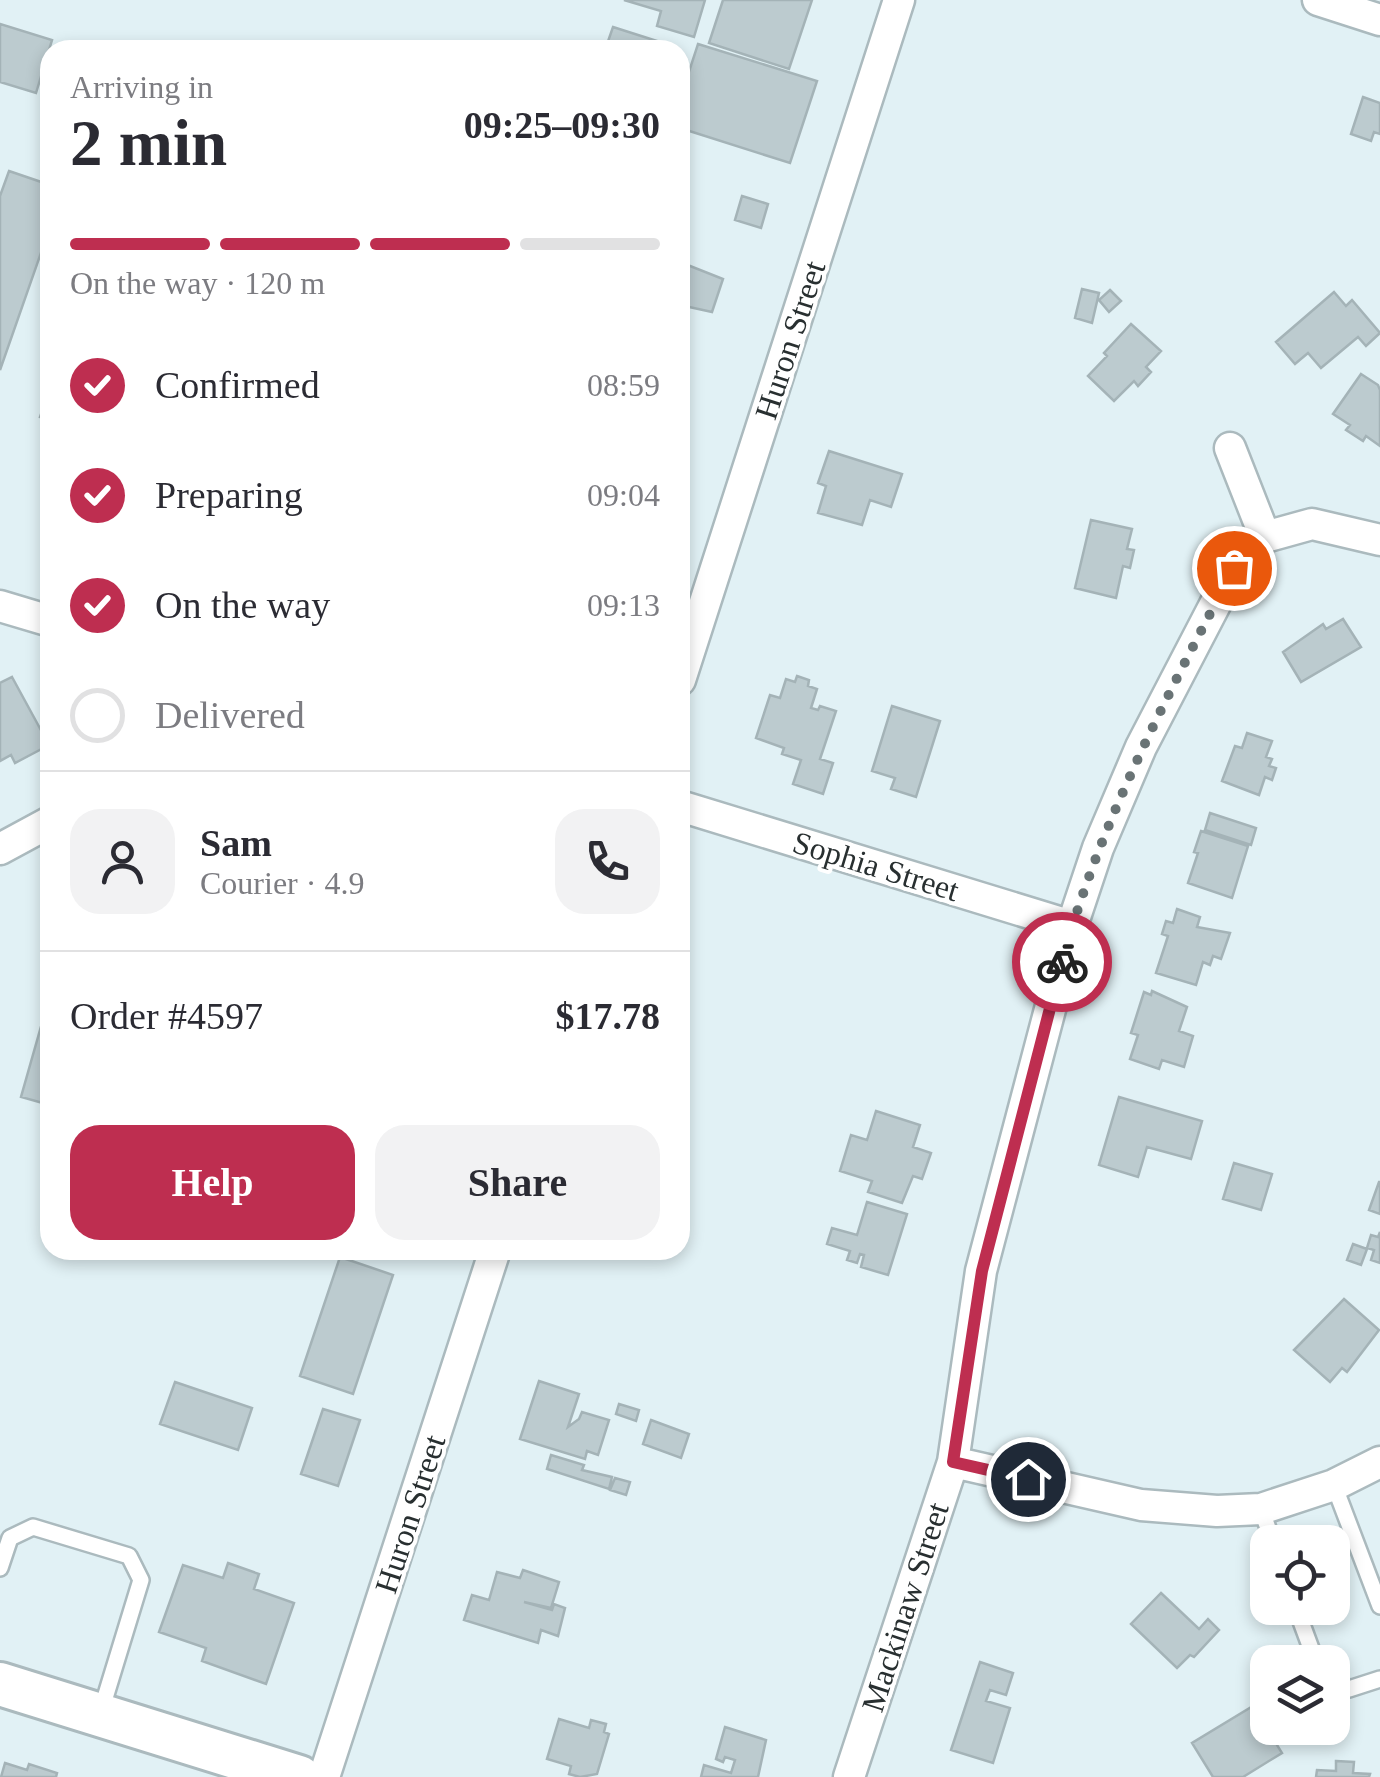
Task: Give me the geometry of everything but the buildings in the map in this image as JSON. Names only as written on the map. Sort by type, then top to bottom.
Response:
[{"type":"main road","points":[[0,1684],[300,1777]]},
{"type":"street","name":"Huron Street","points":[[690,649],[899,0]]},
{"type":"street","points":[[1318,0],[1380,20]]},
{"type":"street","points":[[1230,448],[1265,536],[1312,524],[1380,540]]},
{"type":"street","name":"Mackinaw Street","points":[[849,1777],[953,1462],[982,1271],[1072,926],[1098,848],[1141,747],[1234,568],[1265,536]]},
{"type":"street","points":[[0,606],[40,619]]},
{"type":"street","name":"Sophia Street","points":[[690,809],[1072,926]]},
{"type":"street","points":[[0,849],[40,827]]},
{"type":"street","name":"Huron Street","points":[[324,1777],[492,1260]]},
{"type":"street","points":[[953,1462],[1141,1505],[1217,1511],[1261,1508],[1334,1486],[1380,1462]]},
{"type":"lane","points":[[1334,1486],[1380,1606]]},
{"type":"lane","points":[[1261,1508],[1267,1525]]},
{"type":"lane","points":[[0,1568],[10,1538],[33,1526],[129,1556],[141,1580],[100,1715]]},
{"type":"lane","points":[[1350,1688],[1380,1679]]},
{"type":"way so far","points":[[1062,962],[1098,848],[1141,747],[1234,568]]},
{"type":"route","points":[[1028,1479],[953,1462],[982,1271],[1062,962]]}]
